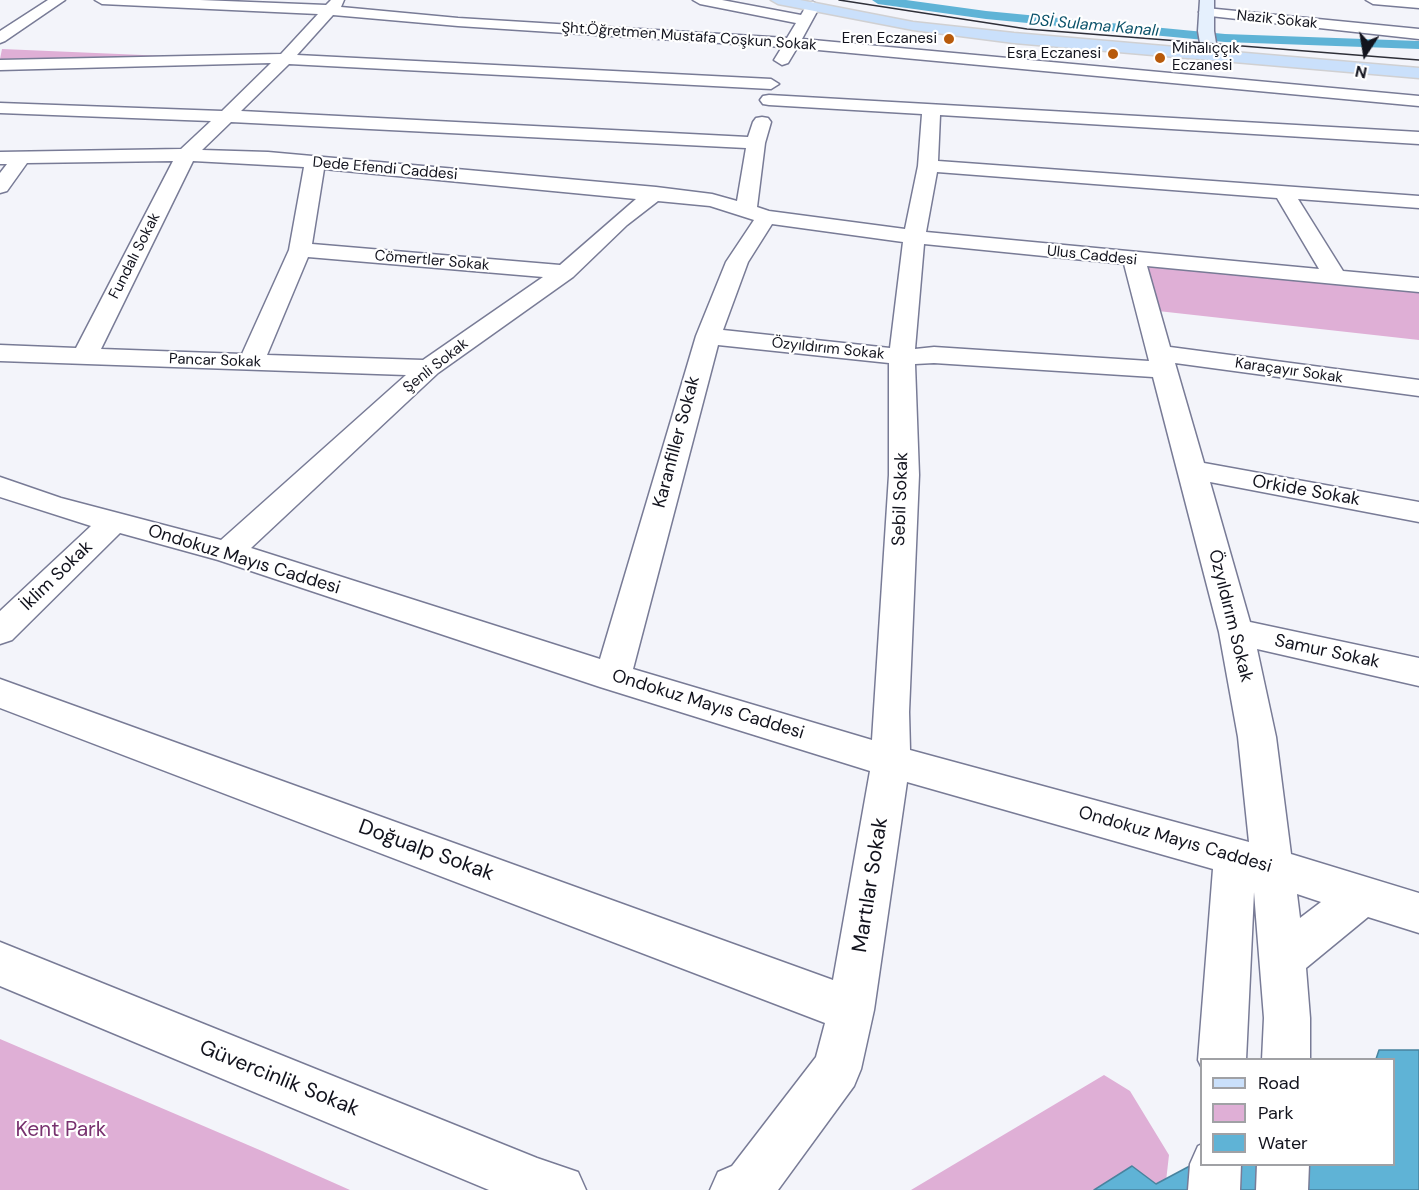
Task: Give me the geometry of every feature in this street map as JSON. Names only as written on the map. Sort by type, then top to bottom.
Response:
[{"type":"main road","points":[[778,0],[808,9],[913,26],[1014,38],[1208,43],[1419,63]]},
{"type":"main road","points":[[1207,6],[1208,43]]},
{"type":"main road","points":[[1208,43],[1419,73]]},
{"type":"street","points":[[0,38],[58,0]]},
{"type":"street","name":"Şht.Öğretmen Mustafa Coşkun Sokak","points":[[102,0],[335,5],[442,20],[790,43],[1419,100]]},
{"type":"street","points":[[700,0],[808,9],[790,43],[770,92],[756,143],[756,213]]},
{"type":"street","points":[[1373,0],[1419,4]]},
{"type":"street","name":"Fundalı Sokak","points":[[85,356],[186,155],[285,59],[335,5]]},
{"type":"street","points":[[442,20],[460,6]]},
{"type":"street","name":"Nazik Sokak","points":[[1207,6],[1419,34]]},
{"type":"street","points":[[0,48],[285,59],[770,92],[931,111],[1419,138]]},
{"type":"street","points":[[0,65],[261,58]]},
{"type":"street","points":[[1167,78],[1182,126]]},
{"type":"street","points":[[1350,94],[1377,136]]},
{"type":"street","points":[[0,108],[226,116],[756,143]]},
{"type":"street","name":"Sebil Sokak","points":[[891,760],[891,712],[904,475],[902,357],[914,237],[928,166],[931,111]]},
{"type":"street","name":"Dede Efendi Caddesi","points":[[0,158],[186,155],[315,162],[712,200],[756,213]]},
{"type":"street","points":[[0,187],[22,157]]},
{"type":"street","points":[[251,363],[300,250],[315,162]]},
{"type":"street","points":[[928,166],[1419,202]]},
{"type":"street","points":[[1284,193],[1335,278]]},
{"type":"street","name":"Şenli Sokak","points":[[227,552],[429,368],[565,272],[620,221],[656,194]]},
{"type":"street","name":"Ulus Caddesi","points":[[756,213],[914,237],[1134,260],[1419,285]]},
{"type":"street","name":"Karanfiller Sokak","points":[[613,677],[694,380],[708,336],[756,213]]},
{"type":"street","name":"Cömertler Sokak","points":[[300,250],[565,272]]},
{"type":"street","name":"Özyıldırım Sokak","points":[[1134,260],[1236,632],[1257,737],[1253,862]]},
{"type":"street","name":"Özyıldırım Sokak","points":[[708,336],[902,357],[934,355],[1161,362]]},
{"type":"street","name":"Pancar Sokak","points":[[0,353],[429,368]]},
{"type":"street","name":"Karaçayır Sokak","points":[[1161,362],[1419,388]]},
{"type":"street","name":"Orkide Sokak","points":[[1193,470],[1419,512]]},
{"type":"street","name":"Ondokuz Mayıs Caddesi","points":[[0,487],[52,506],[227,552],[613,677],[891,760],[1253,862],[1419,913]]},
{"type":"street","name":"İklim Sokak","points":[[0,631],[114,521]]},
{"type":"street","name":"Samur Sokak","points":[[1236,632],[1419,672]]},
{"type":"street","name":"Doğualp Sokak","points":[[0,693],[851,1010]]},
{"type":"street","name":"Martılar Sokak","points":[[851,1010],[891,760]]},
{"type":"street","points":[[1253,862],[1283,959],[1286,1039]]},
{"type":"street","points":[[1223,1042],[1253,862]]},
{"type":"street","points":[[1283,959],[1362,896]]},
{"type":"street","name":"Güvercinlik Sokak","points":[[0,964],[537,1184],[560,1190]]},
{"type":"street","points":[[736,1190],[749,1186],[837,1069],[851,1010]]},
{"type":"street","points":[[1214,1190],[1216,1166]]},
{"type":"street","points":[[1282,1190],[1283,1166]]},
{"type":"green space","points":[[2,49],[189,57],[0,59]]},
{"type":"green space","points":[[1145,265],[1419,290],[1419,340],[1158,311]]},
{"type":"green space","name":"Kent Park","points":[[0,1039],[262,1151],[350,1190],[0,1190]]},
{"type":"green space","points":[[1104,1075],[1130,1091],[1169,1155],[1165,1190],[911,1190]]},
{"type":"water","points":[[1379,1050],[1419,1050],[1419,1190],[1094,1190],[1132,1166],[1156,1184],[1200,1161],[1200,1166],[1395,1166],[1395,1058],[1376,1058]]},
{"type":"waterway","name":"DSİ Sulama Kanalı","points":[[878,0],[986,15],[1225,38],[1419,45]]},
{"type":"tram line","points":[[839,0],[1027,29],[1419,60]]},
{"type":"place","name":"Eren Eczanesi","points":[[949,39]]},
{"type":"place","name":"Esra Eczanesi","points":[[1113,54]]},
{"type":"place","name":"Mihalıççık Eczanesi","points":[[1160,58]]}]
